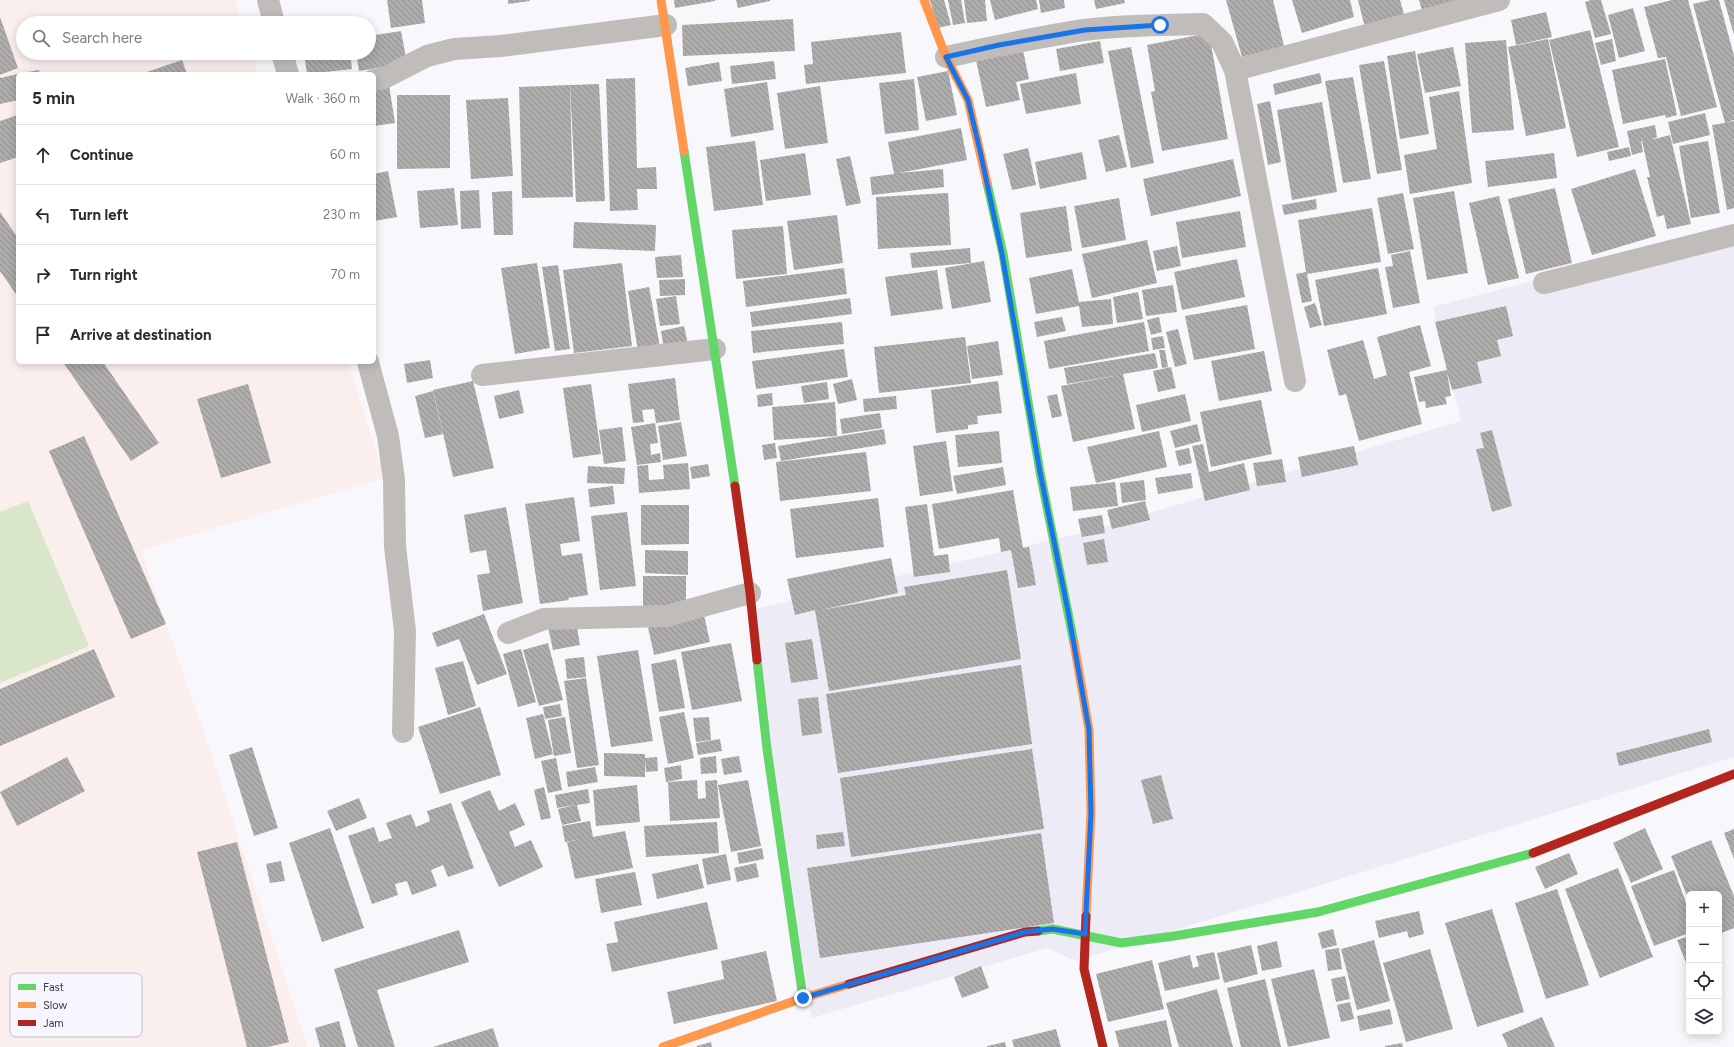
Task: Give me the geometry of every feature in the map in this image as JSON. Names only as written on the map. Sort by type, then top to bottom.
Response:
[{"type":"street","points":[[268,0],[272,16]]},
{"type":"street","points":[[661,0],[715,349],[750,593],[767,749],[803,998]]},
{"type":"street","points":[[924,0],[946,57],[968,100],[981,155],[998,231],[1040,472],[1068,611],[1089,730],[1091,813],[1084,969],[1103,1047]]},
{"type":"street","points":[[1235,70],[1499,0]]},
{"type":"street","points":[[946,57],[999,45],[1085,30],[1202,24],[1222,42],[1235,70],[1295,381]]},
{"type":"street","points":[[376,80],[384,78],[427,56],[454,49],[501,46],[666,25]]},
{"type":"street","points":[[284,60],[287,72]]},
{"type":"street","points":[[1544,283],[1734,235]]},
{"type":"street","points":[[482,375],[715,349]]},
{"type":"street","points":[[369,364],[388,436],[394,480],[395,547],[405,631],[402,732]]},
{"type":"street","points":[[508,633],[544,620],[667,616],[750,593]]},
{"type":"street","points":[[662,1047],[803,998],[1025,932],[1052,929],[1085,934],[1121,943],[1174,936],[1318,912],[1532,853],[1734,774]]},
{"type":"shaded area","points":[[0,0],[235,0],[240,16],[16,16],[16,60],[253,60],[257,72],[16,72],[16,364],[349,364],[385,478],[141,550],[206,739],[308,1047],[0,1047]]},
{"type":"shaded area","points":[[1734,228],[1734,757],[1076,961],[1047,948],[812,1018],[751,610],[1082,533],[1461,421],[1433,307]]},
{"type":"green space","points":[[28,501],[89,646],[0,683],[0,512]]},
{"type":"building","points":[[387,0],[422,0],[425,23],[391,28]]},
{"type":"building","points":[[508,0],[529,0],[530,1],[508,4]]},
{"type":"building","points":[[674,0],[715,0],[715,1],[675,8]]},
{"type":"building","points":[[736,0],[770,0],[770,1],[738,8]]},
{"type":"building","points":[[930,0],[944,0],[951,25],[938,28]]},
{"type":"building","points":[[948,0],[961,0],[965,23],[953,25]]},
{"type":"building","points":[[964,0],[985,0],[987,21],[967,23]]},
{"type":"building","points":[[990,0],[1036,0],[1038,9],[995,20]]},
{"type":"building","points":[[1039,0],[1064,0],[1065,8],[1041,13]]},
{"type":"building","points":[[1094,0],[1124,0],[1125,3],[1096,9]]},
{"type":"building","points":[[1226,0],[1273,0],[1284,46],[1242,57]]},
{"type":"building","points":[[1292,0],[1350,0],[1354,17],[1302,33]]},
{"type":"building","points":[[1358,0],[1400,0],[1405,18],[1365,28]]},
{"type":"building","points":[[1419,0],[1471,0],[1423,14]]},
{"type":"building","points":[[1591,0],[1601,0],[1611,34],[1595,38],[1585,2]]},
{"type":"building","points":[[1672,0],[1688,0],[1717,107],[1681,116],[1666,57],[1658,58],[1644,7]]},
{"type":"building","points":[[1710,0],[1719,0],[1734,56],[1734,120],[1727,122],[1734,121],[1734,208],[1727,210],[1712,125],[1725,123],[1693,4]]},
{"type":"building","points":[[1724,0],[1734,0],[1734,35]]},
{"type":"building","points":[[1633,8],[1645,51],[1619,58],[1608,15]]},
{"type":"building","points":[[1546,12],[1552,37],[1516,45],[1511,20]]},
{"type":"building","points":[[0,17],[18,68],[0,75]]},
{"type":"building","points":[[793,19],[795,51],[683,56],[682,25]]},
{"type":"building","points":[[1590,30],[1619,147],[1577,157],[1549,40]]},
{"type":"building","points":[[401,31],[407,63],[359,71],[357,60],[376,60],[376,35]]},
{"type":"building","points":[[901,32],[906,73],[806,84],[804,65],[813,64],[811,42]]},
{"type":"building","points":[[1209,33],[1228,139],[1162,151],[1151,92],[1155,91],[1147,45]]},
{"type":"building","points":[[1548,39],[1566,128],[1526,136],[1508,47]]},
{"type":"building","points":[[1612,39],[1616,61],[1601,65],[1595,43]]},
{"type":"building","points":[[1506,40],[1514,130],[1472,133],[1465,43]]},
{"type":"building","points":[[1100,41],[1104,63],[1060,71],[1056,49]]},
{"type":"building","points":[[1131,47],[1154,163],[1131,168],[1108,51]]},
{"type":"building","points":[[1453,47],[1461,86],[1425,93],[1417,54]]},
{"type":"building","points":[[1023,50],[1029,79],[1016,82],[1020,100],[986,107],[976,60]]},
{"type":"building","points":[[1415,51],[1429,134],[1400,139],[1387,56]]},
{"type":"building","points":[[1665,59],[1677,115],[1666,118],[1665,115],[1623,124],[1612,70]]},
{"type":"building","points":[[182,60],[186,72],[147,72]]},
{"type":"building","points":[[305,60],[351,60],[352,69],[325,72],[307,72]]},
{"type":"building","points":[[774,61],[776,79],[732,84],[730,66]]},
{"type":"building","points":[[1384,61],[1402,170],[1377,174],[1359,65]]},
{"type":"building","points":[[719,62],[722,81],[688,86],[685,68]]},
{"type":"building","points":[[39,70],[40,72],[28,72]]},
{"type":"building","points":[[948,71],[957,115],[926,121],[917,77]]},
{"type":"building","points":[[1076,73],[1081,104],[1026,114],[1020,84]]},
{"type":"building","points":[[1320,73],[1322,83],[1275,95],[1273,84]]},
{"type":"building","points":[[16,74],[16,100],[0,104],[0,78]]},
{"type":"building","points":[[1353,77],[1371,179],[1343,183],[1325,81]]},
{"type":"building","points":[[635,78],[637,168],[656,167],[657,189],[637,189],[638,210],[610,211],[606,79]]},
{"type":"building","points":[[914,79],[919,130],[885,134],[879,83]]},
{"type":"building","points":[[767,82],[774,130],[731,137],[724,89]]},
{"type":"building","points":[[599,84],[605,201],[576,202],[570,85]]},
{"type":"building","points":[[389,85],[395,123],[376,126],[376,87]]},
{"type":"building","points":[[570,85],[573,197],[522,198],[519,87]]},
{"type":"building","points":[[820,86],[828,143],[785,149],[777,93]]},
{"type":"building","points":[[1459,91],[1472,183],[1410,194],[1404,155],[1437,149],[1429,97]]},
{"type":"building","points":[[397,95],[450,95],[450,168],[397,169]]},
{"type":"building","points":[[508,98],[513,176],[471,179],[466,100]]},
{"type":"building","points":[[1270,101],[1281,162],[1268,165],[1257,104]]},
{"type":"building","points":[[1322,102],[1337,192],[1292,200],[1277,110]]},
{"type":"building","points":[[1705,113],[1710,135],[1673,144],[1668,122]]},
{"type":"building","points":[[16,116],[16,158],[0,163],[0,121]]},
{"type":"building","points":[[1655,125],[1657,137],[1651,140],[1670,135],[1691,224],[1667,229],[1664,215],[1657,217],[1647,177],[1650,177],[1642,141],[1643,152],[1632,155],[1627,131]]},
{"type":"building","points":[[961,128],[967,160],[899,173],[943,169],[944,187],[872,195],[870,177],[894,174],[888,142]]},
{"type":"building","points":[[1119,135],[1127,167],[1106,172],[1098,140]]},
{"type":"building","points":[[755,141],[763,205],[714,211],[706,147]]},
{"type":"building","points":[[1708,141],[1720,213],[1691,218],[1679,146]]},
{"type":"building","points":[[1629,147],[1631,156],[1609,161],[1607,152]]},
{"type":"building","points":[[1028,148],[1036,185],[1012,190],[1003,154]]},
{"type":"building","points":[[1082,152],[1087,179],[1040,189],[1035,162]]},
{"type":"building","points":[[805,153],[811,195],[766,201],[760,160]]},
{"type":"building","points":[[1554,153],[1557,178],[1488,187],[1485,161]]},
{"type":"building","points":[[850,156],[861,203],[846,206],[836,159]]},
{"type":"building","points":[[1233,159],[1241,196],[1151,216],[1143,179]]},
{"type":"building","points":[[1635,169],[1656,236],[1592,255],[1571,189]]},
{"type":"building","points":[[388,171],[397,217],[376,221],[376,174]]},
{"type":"building","points":[[454,188],[458,225],[420,228],[417,191]]},
{"type":"building","points":[[1555,188],[1572,263],[1526,274],[1508,199]]},
{"type":"building","points":[[479,190],[481,228],[461,229],[460,191]]},
{"type":"building","points":[[512,191],[513,235],[494,235],[492,192]]},
{"type":"building","points":[[1454,191],[1468,273],[1427,280],[1413,198]]},
{"type":"building","points":[[948,193],[951,245],[878,249],[876,197]]},
{"type":"building","points":[[1403,193],[1414,249],[1388,254],[1377,198]]},
{"type":"building","points":[[1499,196],[1519,278],[1488,285],[1469,203]]},
{"type":"building","points":[[1119,198],[1126,240],[1082,248],[1074,206]]},
{"type":"building","points":[[1316,199],[1317,209],[1284,215],[1282,205]]},
{"type":"building","points":[[1066,206],[1072,251],[1026,258],[1020,213]]},
{"type":"building","points":[[1372,208],[1381,262],[1307,274],[1312,301],[1302,303],[1296,274],[1306,272],[1298,220]]},
{"type":"building","points":[[1240,211],[1246,247],[1182,258],[1176,222]]},
{"type":"building","points":[[0,212],[16,235],[16,294],[0,271]]},
{"type":"building","points":[[837,215],[843,263],[794,270],[787,221]]},
{"type":"building","points":[[574,222],[656,225],[655,251],[573,248]]},
{"type":"building","points":[[783,226],[787,274],[736,279],[732,230]]},
{"type":"building","points":[[1147,240],[1157,283],[1092,298],[1082,254]]},
{"type":"building","points":[[1177,246],[1181,266],[1157,271],[1153,251]]},
{"type":"building","points":[[970,248],[971,263],[912,268],[910,253]]},
{"type":"building","points":[[1410,251],[1420,303],[1393,308],[1385,267],[1393,266],[1391,255]]},
{"type":"building","points":[[681,255],[683,277],[657,278],[655,257]]},
{"type":"building","points":[[1237,259],[1245,297],[1182,310],[1174,272]]},
{"type":"building","points":[[984,261],[991,302],[952,309],[945,268]]},
{"type":"building","points":[[537,263],[550,348],[515,354],[501,268]]},
{"type":"building","points":[[622,263],[632,346],[574,353],[563,270]]},
{"type":"building","points":[[558,265],[570,349],[555,351],[542,267]]},
{"type":"building","points":[[844,268],[847,294],[746,307],[743,281]]},
{"type":"building","points":[[1378,268],[1387,314],[1324,326],[1315,280]]},
{"type":"building","points":[[1072,269],[1079,302],[1111,299],[1113,324],[1082,327],[1079,306],[1036,314],[1029,278]]},
{"type":"building","points":[[937,270],[943,309],[891,316],[885,277]]},
{"type":"building","points":[[685,279],[685,295],[660,296],[659,280]]},
{"type":"building","points":[[1173,285],[1177,312],[1146,316],[1142,290]]},
{"type":"building","points":[[649,287],[660,347],[638,351],[628,291]]},
{"type":"building","points":[[1138,292],[1143,319],[1117,323],[1113,297]]},
{"type":"building","points":[[676,296],[680,324],[660,326],[656,299]]},
{"type":"building","points":[[850,298],[852,314],[752,327],[750,312]]},
{"type":"building","points":[[1315,303],[1322,325],[1310,328],[1304,307]]},
{"type":"building","points":[[1247,305],[1255,349],[1194,360],[1185,316]]},
{"type":"building","points":[[1506,306],[1513,336],[1497,340],[1501,356],[1477,362],[1482,383],[1452,390],[1447,372],[1451,396],[1445,397],[1447,404],[1426,408],[1425,401],[1419,402],[1414,377],[1447,370],[1435,322]]},
{"type":"building","points":[[1062,317],[1066,331],[1037,337],[1034,322]]},
{"type":"building","points":[[1159,317],[1162,332],[1151,335],[1147,320]]},
{"type":"building","points":[[842,322],[844,344],[753,353],[751,331]]},
{"type":"building","points":[[1144,322],[1149,351],[1049,369],[1044,341]]},
{"type":"building","points":[[1420,325],[1431,366],[1409,372],[1422,424],[1359,441],[1346,394],[1339,396],[1327,350],[1363,340],[1374,379],[1387,375],[1377,337]]},
{"type":"building","points":[[684,326],[688,345],[664,350],[661,331]]},
{"type":"building","points":[[1178,329],[1187,364],[1175,367],[1166,332]]},
{"type":"building","points":[[1163,336],[1165,348],[1153,350],[1151,338]]},
{"type":"building","points":[[965,337],[971,383],[879,393],[874,347]]},
{"type":"building","points":[[998,341],[1003,375],[972,379],[967,346]]},
{"type":"building","points":[[844,349],[848,377],[756,389],[752,361]]},
{"type":"building","points":[[1159,350],[1165,350],[1168,367],[1162,368]]},
{"type":"building","points":[[1264,351],[1272,391],[1219,401],[1211,361]]},
{"type":"building","points":[[1155,353],[1158,368],[1123,374],[1135,429],[1073,442],[1061,386],[1119,375],[1067,384],[1064,368]]},
{"type":"building","points":[[430,360],[433,378],[407,383],[404,364]]},
{"type":"building","points":[[64,364],[104,364],[159,443],[131,461]]},
{"type":"building","points":[[1171,367],[1176,388],[1158,392],[1153,371]]},
{"type":"building","points":[[675,378],[680,420],[656,423],[654,409],[642,410],[644,422],[633,423],[628,384]]},
{"type":"building","points":[[852,379],[857,400],[838,404],[833,384]]},
{"type":"building","points":[[473,381],[494,468],[453,477],[433,390]]},
{"type":"building","points":[[998,381],[1002,413],[977,416],[978,424],[968,425],[968,429],[936,433],[931,390]]},
{"type":"building","points":[[827,382],[829,399],[804,403],[801,386]]},
{"type":"building","points":[[248,384],[271,463],[221,478],[197,399]]},
{"type":"building","points":[[591,384],[601,454],[573,458],[563,388]]},
{"type":"building","points":[[519,390],[524,413],[499,419],[494,396]]},
{"type":"building","points":[[433,391],[443,434],[425,438],[415,396]]},
{"type":"building","points":[[772,393],[773,405],[758,407],[757,395]]},
{"type":"building","points":[[1057,394],[1062,416],[1052,418],[1047,396]]},
{"type":"building","points":[[1185,394],[1191,421],[1142,432],[1136,405]]},
{"type":"building","points":[[896,396],[897,409],[864,412],[863,399]]},
{"type":"building","points":[[1261,400],[1272,454],[1211,467],[1200,412]]},
{"type":"building","points":[[835,402],[837,436],[774,440],[772,407]]},
{"type":"building","points":[[880,413],[882,428],[842,434],[840,419]]},
{"type":"building","points":[[681,422],[687,456],[663,460],[658,426]]},
{"type":"building","points":[[655,423],[658,443],[650,444],[651,455],[660,453],[661,462],[637,465],[631,427]]},
{"type":"building","points":[[1197,424],[1201,441],[1175,448],[1170,431]]},
{"type":"building","points":[[622,427],[626,461],[604,464],[599,430]]},
{"type":"building","points":[[884,429],[886,444],[781,461],[778,446]]},
{"type":"building","points":[[1492,430],[1512,506],[1492,512],[1476,449],[1484,448],[1480,433]]},
{"type":"building","points":[[999,431],[1002,463],[958,467],[955,435]]},
{"type":"building","points":[[1159,431],[1167,467],[1096,483],[1087,447]]},
{"type":"building","points":[[84,436],[166,624],[131,639],[49,451]]},
{"type":"building","points":[[946,441],[953,491],[920,496],[913,446]]},
{"type":"building","points":[[775,443],[777,458],[764,460],[762,445]]},
{"type":"building","points":[[1203,444],[1209,472],[1244,463],[1250,490],[1205,501],[1192,446]]},
{"type":"building","points":[[1354,446],[1358,465],[1302,477],[1298,457]]},
{"type":"building","points":[[1189,448],[1192,463],[1179,466],[1175,451]]},
{"type":"building","points":[[866,452],[871,491],[780,501],[776,462]]},
{"type":"building","points":[[1282,459],[1286,482],[1257,486],[1253,463]]},
{"type":"building","points":[[688,463],[690,489],[639,493],[637,466],[648,465],[649,480],[664,479],[663,465]]},
{"type":"building","points":[[708,464],[710,476],[692,479],[690,467]]},
{"type":"building","points":[[588,466],[625,468],[624,484],[587,483]]},
{"type":"building","points":[[1003,467],[1006,485],[957,494],[953,476]]},
{"type":"building","points":[[1191,473],[1193,488],[1158,494],[1155,478]]},
{"type":"building","points":[[1144,480],[1146,500],[1122,503],[1120,483]]},
{"type":"building","points":[[1115,482],[1118,506],[1073,511],[1070,487]]},
{"type":"building","points":[[613,486],[615,504],[590,507],[588,489]]},
{"type":"building","points":[[1013,490],[1023,548],[1029,547],[1036,585],[1018,588],[1011,550],[1001,552],[999,538],[939,549],[932,504]]},
{"type":"building","points":[[574,497],[580,541],[560,544],[562,556],[582,553],[588,595],[568,598],[569,600],[540,604],[525,504]]},
{"type":"building","points":[[878,498],[884,547],[796,558],[790,509]]},
{"type":"building","points":[[1145,501],[1150,520],[1112,529],[1107,510]]},
{"type":"building","points":[[927,504],[934,556],[948,554],[950,572],[914,577],[905,507]]},
{"type":"building","points":[[641,505],[689,505],[689,544],[641,545]]},
{"type":"building","points":[[506,507],[523,603],[483,611],[477,575],[490,573],[486,550],[470,553],[464,515]]},
{"type":"building","points":[[627,512],[636,586],[600,590],[591,516]]},
{"type":"building","points":[[1102,515],[1105,533],[1082,537],[1078,519]]},
{"type":"building","points":[[1104,539],[1108,562],[1087,565],[1083,543]]},
{"type":"building","points":[[645,550],[688,551],[688,575],[645,573]]},
{"type":"building","points":[[891,558],[898,593],[821,610],[906,595],[904,587],[1007,570],[1021,659],[829,691],[815,610],[795,615],[787,579]]},
{"type":"building","points":[[643,576],[686,576],[686,608],[643,608]]},
{"type":"building","points":[[484,614],[507,674],[477,685],[459,639],[437,647],[432,633]]},
{"type":"building","points":[[704,615],[710,642],[654,655],[648,627]]},
{"type":"building","points":[[576,622],[580,645],[553,650],[548,627]]},
{"type":"building","points":[[812,639],[818,679],[791,683],[785,643]]},
{"type":"building","points":[[548,643],[563,700],[539,706],[523,650]]},
{"type":"building","points":[[731,643],[742,701],[692,710],[681,652]]},
{"type":"building","points":[[94,649],[115,697],[0,746],[0,689]]},
{"type":"building","points":[[521,649],[536,702],[518,707],[503,654]]},
{"type":"building","points":[[638,650],[653,741],[611,747],[597,656]]},
{"type":"building","points":[[584,657],[586,677],[567,679],[565,659]]},
{"type":"building","points":[[676,659],[685,708],[659,712],[651,664]]},
{"type":"building","points":[[463,661],[476,706],[448,715],[435,668]]},
{"type":"building","points":[[1021,665],[1032,744],[838,773],[826,694]]},
{"type":"building","points":[[586,678],[599,765],[577,768],[564,681]]},
{"type":"building","points":[[818,697],[822,733],[802,736],[798,699]]},
{"type":"building","points":[[560,704],[562,716],[545,719],[543,707]]},
{"type":"building","points":[[480,707],[501,775],[440,794],[418,727]]},
{"type":"building","points":[[684,712],[694,758],[668,764],[659,717]]},
{"type":"building","points":[[543,714],[553,754],[535,759],[526,718]]},
{"type":"building","points":[[565,717],[571,753],[554,756],[548,720]]},
{"type":"building","points":[[709,717],[711,740],[696,742],[693,718]]},
{"type":"building","points":[[1709,729],[1712,742],[1619,766],[1616,753]]},
{"type":"building","points":[[720,739],[722,751],[698,755],[696,743]]},
{"type":"building","points":[[252,747],[278,828],[254,836],[229,755]]},
{"type":"building","points":[[1032,749],[1044,829],[851,857],[840,778]]},
{"type":"building","points":[[604,753],[645,754],[645,777],[604,776]]},
{"type":"building","points":[[716,756],[717,773],[701,774],[700,758]]},
{"type":"building","points":[[739,756],[742,772],[724,775],[721,759]]},
{"type":"building","points":[[67,757],[85,791],[17,826],[0,792]]},
{"type":"building","points":[[657,757],[658,771],[646,772],[645,758]]},
{"type":"building","points":[[556,758],[562,790],[548,793],[541,761]]},
{"type":"building","points":[[681,765],[682,779],[666,782],[664,768]]},
{"type":"building","points":[[595,767],[598,782],[568,787],[566,772]]},
{"type":"building","points":[[1161,775],[1173,819],[1153,824],[1141,780]]},
{"type":"building","points":[[697,780],[698,799],[706,798],[705,781],[717,780],[720,818],[670,821],[668,782]]},
{"type":"building","points":[[748,780],[761,846],[731,852],[718,785]]},
{"type":"building","points":[[637,785],[640,822],[596,826],[593,790]]},
{"type":"building","points":[[544,787],[551,818],[541,820],[534,790]]},
{"type":"building","points":[[588,789],[590,803],[577,805],[581,821],[562,825],[558,809],[575,805],[557,808],[555,795]]},
{"type":"building","points":[[490,790],[499,811],[515,803],[525,825],[509,832],[515,847],[531,840],[543,867],[499,887],[461,802]]},
{"type":"building","points":[[359,798],[367,818],[336,831],[327,811]]},
{"type":"building","points":[[451,803],[474,868],[448,877],[443,865],[431,870],[437,886],[412,895],[407,881],[395,884],[398,895],[372,904],[348,836],[374,827],[379,842],[392,838],[386,823],[411,814],[416,827],[430,821],[427,811]]},
{"type":"building","points":[[590,821],[593,837],[625,831],[633,868],[575,879],[567,842],[580,839],[565,842],[562,826]]},
{"type":"building","points":[[717,822],[719,853],[646,857],[644,826]]},
{"type":"building","points":[[330,828],[364,928],[322,942],[289,843]]},
{"type":"building","points":[[1645,828],[1663,869],[1631,883],[1613,843]]},
{"type":"building","points":[[1734,829],[1734,859],[1724,833]]},
{"type":"building","points":[[843,832],[845,846],[817,849],[816,835]]},
{"type":"building","points":[[1041,833],[1054,923],[820,958],[807,868]]},
{"type":"building","points":[[1711,840],[1734,896],[1734,928],[1722,933],[1722,891],[1686,891],[1686,894],[1671,856]]},
{"type":"building","points":[[237,842],[289,1042],[268,1047],[247,1047],[197,852]]},
{"type":"building","points":[[762,848],[764,859],[739,864],[737,853]]},
{"type":"building","points":[[1569,853],[1578,874],[1545,889],[1535,867]]},
{"type":"building","points":[[726,854],[731,880],[707,885],[702,859]]},
{"type":"building","points":[[281,861],[285,881],[270,883],[266,864]]},
{"type":"building","points":[[756,863],[759,877],[737,882],[734,868]]},
{"type":"building","points":[[698,864],[704,888],[657,899],[652,874]]},
{"type":"building","points":[[1618,868],[1653,957],[1600,978],[1565,889]]},
{"type":"building","points":[[1674,870],[1686,903],[1686,934],[1654,946],[1631,886]]},
{"type":"building","points":[[635,872],[642,905],[601,913],[595,879]]},
{"type":"building","points":[[1557,889],[1589,985],[1546,999],[1515,903]]},
{"type":"building","points":[[707,902],[718,949],[612,972],[606,944],[618,942],[614,922]]},
{"type":"building","points":[[1492,909],[1524,1012],[1477,1027],[1445,923]]},
{"type":"building","points":[[1419,911],[1424,934],[1409,938],[1407,931],[1379,938],[1375,921]]},
{"type":"building","points":[[1333,929],[1337,945],[1322,949],[1318,933]]},
{"type":"building","points":[[459,930],[469,962],[377,990],[395,1047],[358,1047],[334,969]]},
{"type":"building","points":[[1686,937],[1686,962],[1677,940]]},
{"type":"building","points":[[1374,940],[1390,1001],[1357,1010],[1341,949]]},
{"type":"building","points":[[1277,941],[1282,967],[1262,971],[1257,946]]},
{"type":"building","points":[[1251,945],[1258,974],[1224,983],[1217,953]]},
{"type":"building","points":[[1339,948],[1342,969],[1328,971],[1325,950]]},
{"type":"building","points":[[1430,949],[1453,1029],[1406,1042],[1383,963]]},
{"type":"building","points":[[766,951],[777,1001],[674,1024],[667,992],[724,979],[721,961]]},
{"type":"building","points":[[1214,952],[1220,979],[1165,991],[1158,963],[1190,955],[1193,968],[1199,966],[1196,956]]},
{"type":"building","points":[[1152,960],[1164,1009],[1108,1022],[1096,974]]},
{"type":"building","points":[[981,966],[989,988],[962,998],[954,977]]},
{"type":"building","points":[[1314,969],[1330,1038],[1288,1047],[1271,979]]},
{"type":"building","points":[[1345,976],[1350,999],[1336,1002],[1331,979]]},
{"type":"building","points":[[1265,979],[1281,1047],[1241,1047],[1227,988]]},
{"type":"building","points":[[1217,989],[1233,1047],[1179,1047],[1166,1003]]},
{"type":"building","points":[[1350,1002],[1354,1019],[1341,1022],[1337,1005]]},
{"type":"building","points":[[1390,1009],[1393,1024],[1360,1031],[1357,1016]]},
{"type":"building","points":[[1542,1017],[1555,1047],[1508,1047],[1502,1034]]},
{"type":"building","points":[[1166,1020],[1172,1047],[1119,1047],[1115,1031]]},
{"type":"building","points":[[339,1021],[346,1047],[320,1047],[315,1028]]},
{"type":"building","points":[[493,1028],[499,1047],[433,1047]]},
{"type":"building","points":[[1056,1029],[1061,1047],[1014,1047],[1012,1040]]},
{"type":"building","points":[[711,1042],[712,1047],[697,1047],[697,1046]]},
{"type":"building","points":[[1005,1042],[1006,1047],[987,1047],[987,1046]]},
{"type":"building","points":[[1402,1043],[1403,1047],[1385,1047],[1385,1046]]},
{"type":"traffic: fast","points":[[684,151],[735,486]]},
{"type":"traffic: fast","points":[[987,183],[1003,254],[1040,472],[1074,643]]},
{"type":"traffic: fast","points":[[757,660],[767,749],[803,998]]},
{"type":"traffic: fast","points":[[1038,931],[1053,929],[1121,943],[1174,936],[1318,912],[1533,853]]},
{"type":"traffic: slow","points":[[661,0],[684,151]]},
{"type":"traffic: slow","points":[[924,0],[946,57],[968,100],[987,183]]},
{"type":"traffic: slow","points":[[1074,643],[1089,730],[1091,813],[1086,916]]},
{"type":"traffic: slow","points":[[663,1047],[803,998],[849,984]]},
{"type":"traffic: jam","points":[[735,486],[750,593],[757,660]]},
{"type":"traffic: jam","points":[[1533,853],[1734,774]]},
{"type":"traffic: jam","points":[[1086,916],[1084,969],[1103,1047]]},
{"type":"traffic: jam","points":[[849,984],[1025,932],[1038,931]]},
{"type":"route","points":[[803,998],[1025,932],[1052,929],[1085,934],[1091,813],[1089,730],[1068,611],[1040,472],[1002,254],[981,155],[968,100],[946,57],[999,45],[1085,30],[1160,25]]}]
